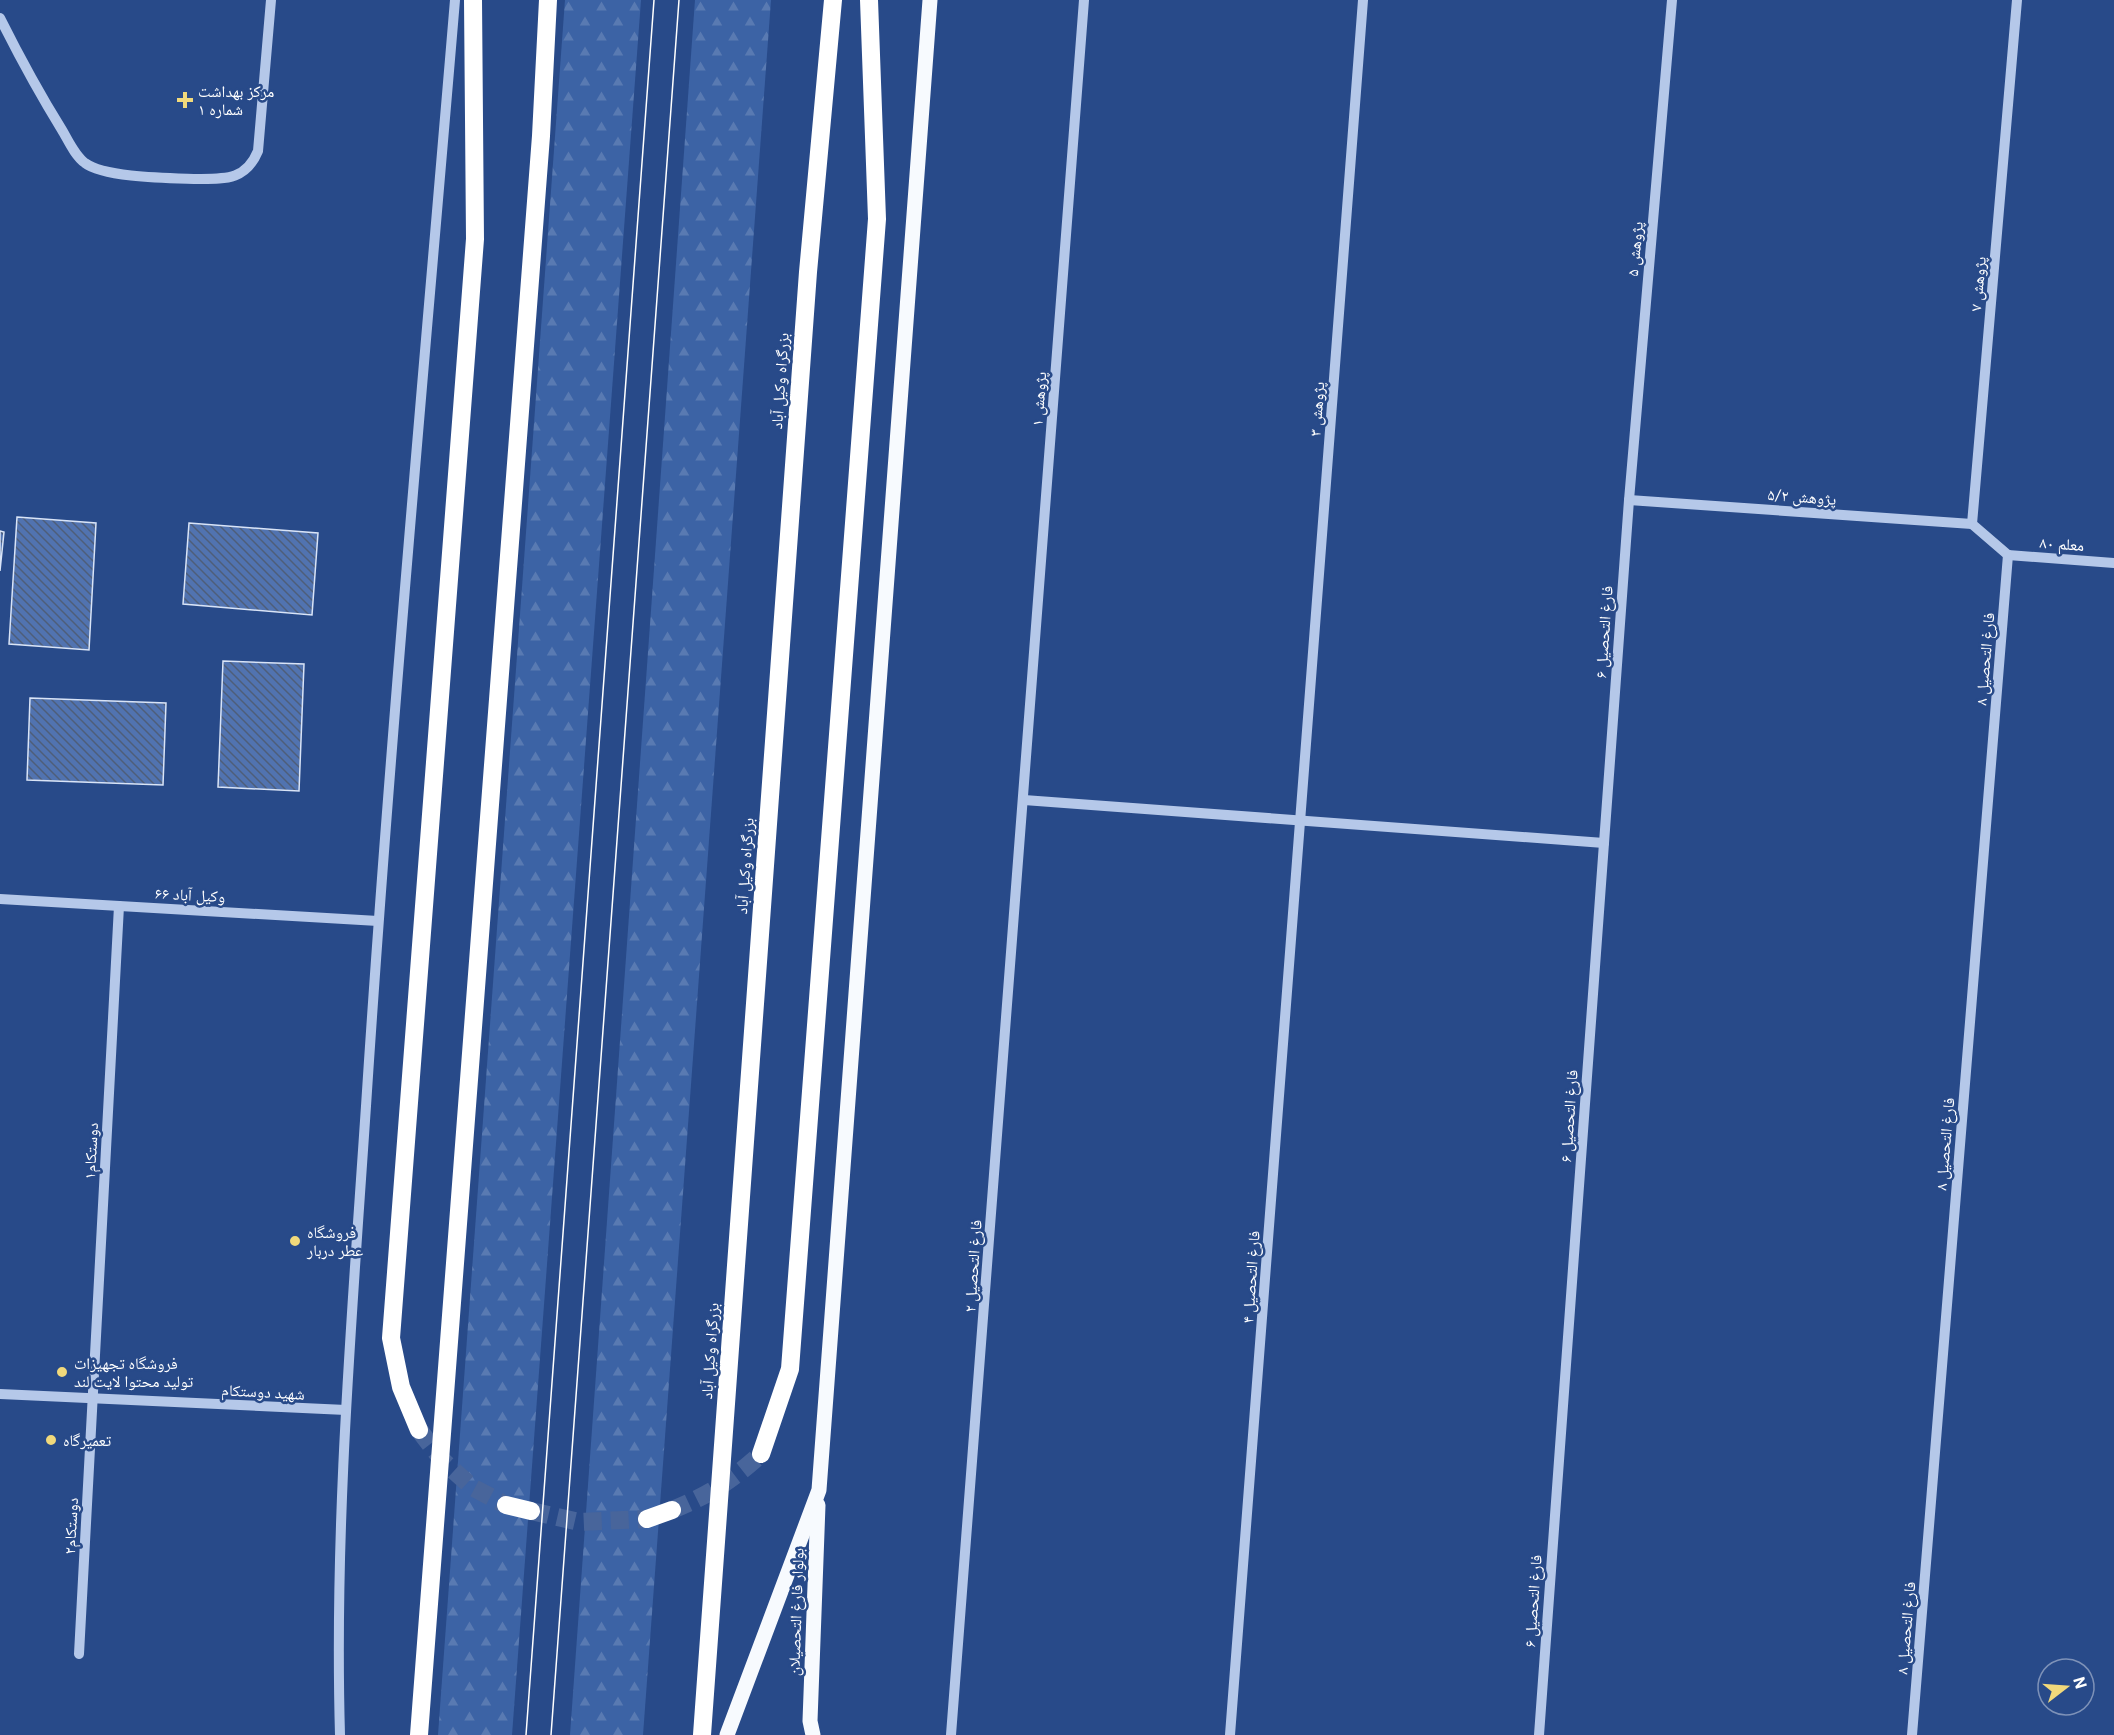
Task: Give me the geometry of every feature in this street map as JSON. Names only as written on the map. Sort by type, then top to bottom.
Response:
[{"type":"highway","points":[[419,1430],[401,1387],[391,1338],[475,239],[472,0]]},
{"type":"highway","points":[[419,1735],[542,136],[548,0]]},
{"type":"highway","name":"بزرگراه وکیل آباد","points":[[702,1735],[806,296],[833,0]]},
{"type":"highway","points":[[761,1454],[790,1369],[877,219],[869,0]]},
{"type":"highway","points":[[506,1505],[531,1511]]},
{"type":"highway","points":[[647,1519],[672,1510]]},
{"type":"main road","points":[[727,1735],[819,1490],[930,0]]},
{"type":"main road","name":"بولوار فارغ التحصیلان","points":[[813,1735],[810,1721],[819,1490]]},
{"type":"street","points":[[0,18],[32,80],[73,148],[86,164],[108,171],[156,178],[214,179],[241,173],[252,164],[258,151],[271,0]]},
{"type":"street","points":[[340,1735],[338,1650],[346,1410],[378,921],[455,0]]},
{"type":"street","name":"پژوهش ۱","points":[[1024,800],[1084,0]]},
{"type":"street","name":"پژوهش ۳","points":[[1301,820],[1363,0]]},
{"type":"street","name":"پژوهش ۵","points":[[1629,500],[1672,0]]},
{"type":"street","name":"پژوهش ۷","points":[[1972,524],[2017,0]]},
{"type":"street","name":"پژوهش ۵/۲","points":[[1629,500],[1972,524]]},
{"type":"street","name":"فارغ التحصیل ۶","points":[[1539,1735],[1629,500]]},
{"type":"street","points":[[1972,524],[2008,555]]},
{"type":"street","name":"معلم ۸۰","points":[[2008,555],[2114,563]]},
{"type":"street","name":"فارغ التحصیل ۸","points":[[1912,1735],[2008,555]]},
{"type":"street","points":[[1024,800],[1604,843]]},
{"type":"street","name":"فارغ التحصیل ۲","points":[[951,1735],[1024,800]]},
{"type":"street","name":"فارغ التحصیل ۴","points":[[1230,1735],[1301,820]]},
{"type":"street","name":"وکیل آباد ۶۶","points":[[0,899],[378,921]]},
{"type":"street","name":"دوستکام۱","points":[[93,1399],[119,906]]},
{"type":"street","name":"شهید دوستکام","points":[[0,1394],[346,1410]]},
{"type":"street","name":"دوستکام۲","points":[[79,1654],[93,1399]]},
{"type":"green space","points":[[565,0],[641,0],[512,1735],[438,1735]]},
{"type":"green space","points":[[695,0],[771,0],[643,1735],[570,1735]]},
{"type":"building","points":[[17,517],[96,523],[89,650],[9,644]]},
{"type":"building","points":[[189,523],[318,533],[312,615],[183,604]]},
{"type":"building","points":[[0,531],[4,532],[0,571]]},
{"type":"building","points":[[223,661],[304,664],[299,791],[218,787]]},
{"type":"building","points":[[30,698],[166,703],[163,785],[27,780]]},
{"type":"tunnel","points":[[419,1430],[443,1461],[472,1487],[506,1505]]},
{"type":"tunnel","points":[[672,1510],[719,1486],[761,1454]]},
{"type":"tunnel","points":[[531,1511],[579,1522],[647,1519]]},
{"type":"tram line","points":[[526,1735],[654,0]]},
{"type":"tram line","points":[[551,1735],[679,0]]},
{"type":"place","name":"مرکز بهداشت شماره ۱","points":[[185,100]]},
{"type":"place","name":"فروشگاه عطر دربار","points":[[295,1241]]},
{"type":"place","name":"فروشگاه تجهیزات تولید محتوا لایت لند","points":[[62,1372]]},
{"type":"place","name":"تعمیرگاه","points":[[51,1440]]}]
